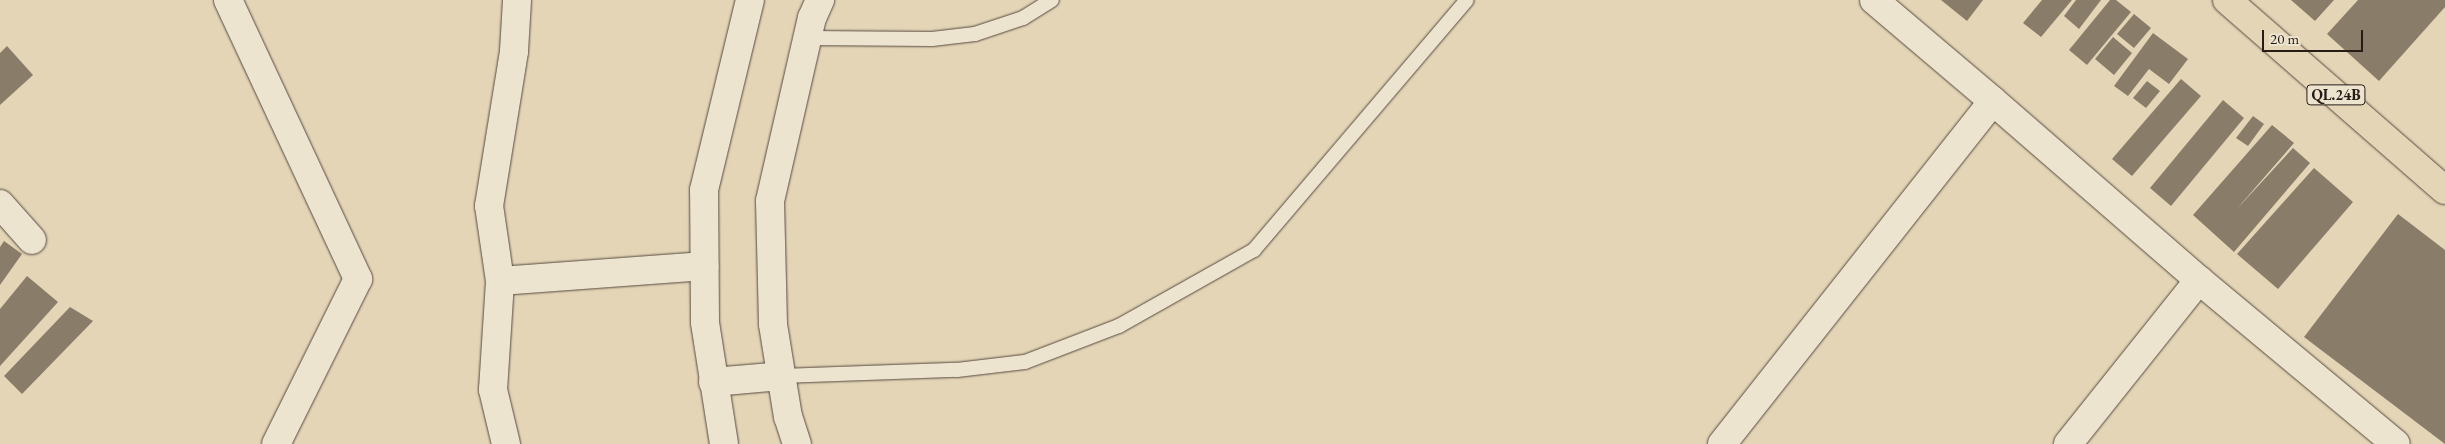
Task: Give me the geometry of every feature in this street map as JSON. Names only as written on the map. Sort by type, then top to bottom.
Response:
[{"type":"main road","name":"QL.24B","points":[[2226,0],[2445,190]]},
{"type":"street","points":[[228,0],[358,278],[276,444]]},
{"type":"street","points":[[506,444],[493,390],[500,281],[489,206],[514,51],[517,0]]},
{"type":"street","points":[[724,444],[705,322],[704,190],[750,0]]},
{"type":"street","points":[[797,444],[788,417],[773,324],[770,201],[807,38],[820,0]]},
{"type":"street","points":[[1874,0],[2199,280],[2396,444]]},
{"type":"street","points":[[1722,444],[1992,100]]},
{"type":"street","points":[[0,204],[32,240]]},
{"type":"street","points":[[500,281],[704,266]]},
{"type":"street","points":[[2068,444],[2199,280]]},
{"type":"street","points":[[713,382],[781,376]]},
{"type":"lane","points":[[807,38],[932,40],[975,34],[1024,18],[1052,0]]},
{"type":"lane","points":[[781,376],[957,370],[1025,362],[1119,326],[1254,250],[1467,0]]},
{"type":"building","points":[[1941,0],[1983,0],[1967,21]]},
{"type":"building","points":[[2042,0],[2072,0],[2041,37],[2023,23]]},
{"type":"building","points":[[2076,0],[2101,0],[2079,29],[2064,16]]},
{"type":"building","points":[[2110,0],[2116,0],[2131,12],[2087,65],[2069,50]]},
{"type":"building","points":[[2291,0],[2334,0],[2315,21]]},
{"type":"building","points":[[2358,0],[2445,0],[2445,7],[2379,81],[2327,34]]},
{"type":"building","points":[[2134,14],[2151,28],[2134,48],[2117,34]]},
{"type":"building","points":[[2153,33],[2188,59],[2169,84],[2149,69],[2128,96],[2114,86]]},
{"type":"building","points":[[2113,37],[2132,53],[2114,75],[2095,59]]},
{"type":"building","points":[[7,46],[33,75],[0,105],[0,53]]},
{"type":"building","points":[[2181,79],[2201,96],[2132,176],[2112,159]]},
{"type":"building","points":[[2147,81],[2160,91],[2146,108],[2133,98]]},
{"type":"building","points":[[2223,100],[2244,118],[2171,206],[2150,188]]},
{"type":"building","points":[[2253,116],[2264,124],[2248,146],[2236,138]]},
{"type":"building","points":[[2272,125],[2294,143],[2235,211],[2293,148],[2310,163],[2234,252],[2193,215]]},
{"type":"building","points":[[2314,168],[2353,202],[2278,289],[2237,254]]},
{"type":"building","points":[[2398,214],[2445,250],[2445,444],[2304,337]]},
{"type":"building","points":[[4,241],[22,254],[0,285],[0,247]]},
{"type":"building","points":[[27,276],[58,302],[0,366],[0,309]]},
{"type":"building","points":[[70,307],[93,321],[22,394],[4,376]]}]
